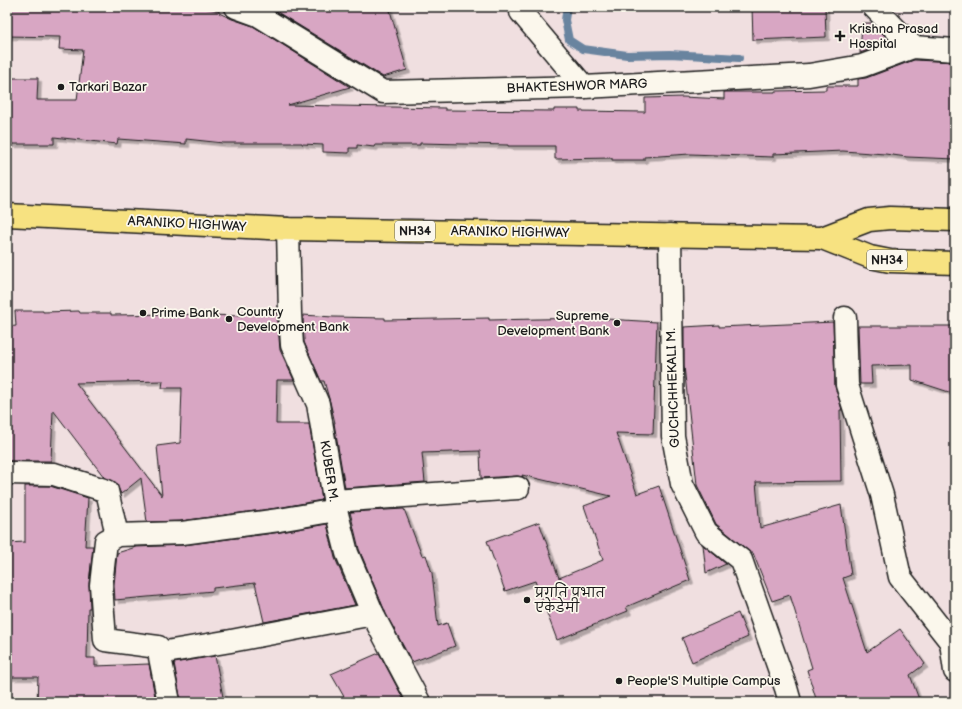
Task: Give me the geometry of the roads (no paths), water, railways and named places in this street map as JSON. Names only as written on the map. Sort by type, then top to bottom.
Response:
[{"type":"highway","name":"ARANIKO HIGHWAY","points":[[7,215],[288,229],[822,238],[870,257],[890,261],[955,263]]},
{"type":"highway","name":"ARANIKO HIGHWAY","points":[[822,238],[869,220],[890,218],[955,220]]},
{"type":"street","name":"BHAKTESHWOR MARG","points":[[236,7],[257,11],[383,92],[584,87],[809,76],[862,66],[913,47]]},
{"type":"street","points":[[522,7],[521,12],[584,87]]},
{"type":"street","points":[[874,7],[913,47],[955,50]]},
{"type":"street","name":"KUBER M.","points":[[288,229],[292,345],[318,404],[335,505],[347,553],[373,614],[419,702]]},
{"type":"street","name":"GUCHCHHEKALI M.","points":[[670,235],[672,436],[682,484],[706,532],[741,560],[790,702]]},
{"type":"street","points":[[845,318],[847,385],[882,496],[900,577],[951,642],[955,670]]},
{"type":"street","points":[[7,473],[54,474],[107,491],[117,535]]},
{"type":"street","points":[[168,702],[158,647],[105,640],[101,585],[106,541],[117,535],[182,533],[279,520],[335,505],[518,488]]},
{"type":"street","points":[[160,653],[373,614]]},
{"type":"waterway","points":[[567,7],[565,20],[569,40],[583,49],[627,55],[670,54],[739,58]]},
{"type":"place","name":"Krishna Prasad Hospital","points":[[840,36]]},
{"type":"place","name":"Tarkari Bazar","points":[[61,87]]},
{"type":"place","name":"Prime Bank","points":[[143,313]]},
{"type":"place","name":"Country Development Bank","points":[[229,319]]},
{"type":"place","name":"Supreme Development Bank","points":[[617,323]]},
{"type":"place","name":"प्रगति प्रभात एकेडेमी","points":[[527,600]]},
{"type":"place","name":"People'S Multiple Campus","points":[[619,681]]}]
